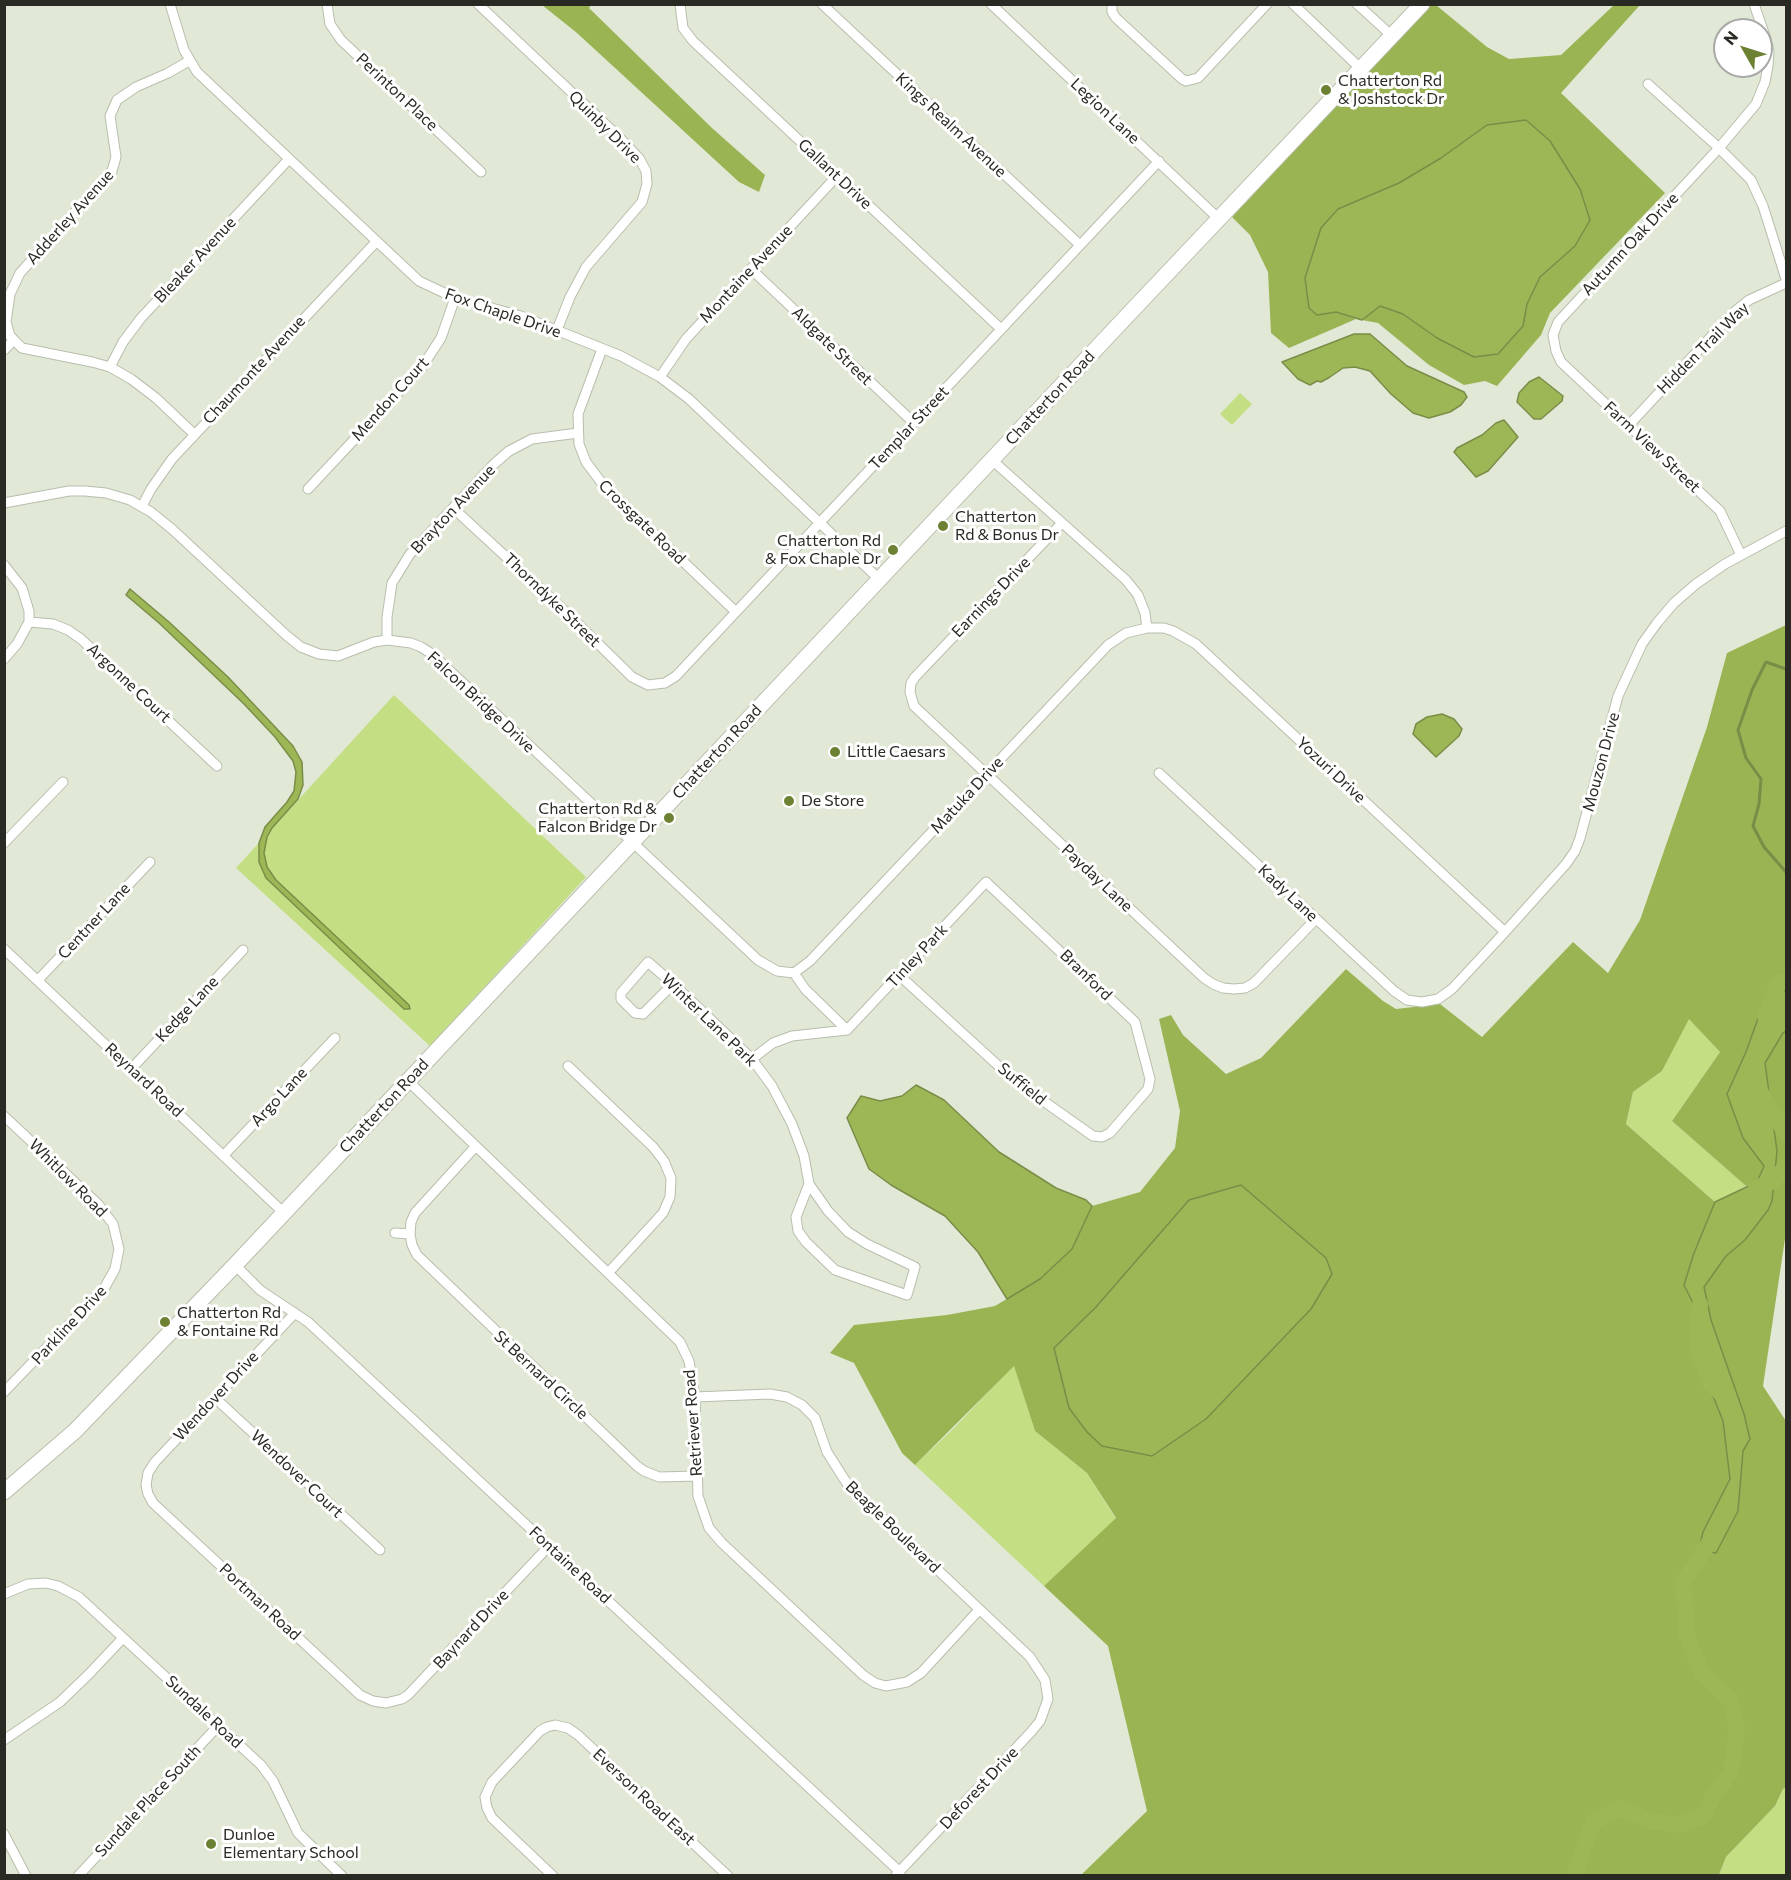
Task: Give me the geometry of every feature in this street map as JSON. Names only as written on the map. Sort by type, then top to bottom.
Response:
[{"type":"main road","name":"Chatterton Road","points":[[4,1492],[75,1431],[235,1265],[1422,4]]},
{"type":"street","name":"Fox Chaple Drive","points":[[170,4],[189,61],[216,91],[419,281],[455,298],[520,316],[557,330],[660,376],[689,399],[879,579]]},
{"type":"street","name":"Perinton Place","points":[[327,4],[330,24],[341,40],[481,172]]},
{"type":"street","name":"Quinby Drive","points":[[478,4],[620,138],[639,158],[646,171],[647,184],[642,202],[586,267],[570,297],[557,330]]},
{"type":"street","name":"Kings Realm Avenue","points":[[822,4],[1080,245]]},
{"type":"street","name":"Legion Lane","points":[[991,4],[1219,219]]},
{"type":"street","points":[[1251,4],[1259,13]]},
{"type":"street","points":[[1111,6],[1116,18],[1186,81],[1198,78],[1267,4]]},
{"type":"street","points":[[1293,4],[1361,69]]},
{"type":"street","points":[[1357,4],[1392,36]]},
{"type":"street","name":"Autumn Oak Drive","points":[[1554,346],[1554,335],[1558,322],[1719,148],[1756,104],[1765,82],[1769,51],[1754,4]]},
{"type":"street","points":[[669,12],[680,8]]},
{"type":"street","name":"Gallant Drive","points":[[680,8],[683,28],[693,41],[1001,329]]},
{"type":"street","points":[[104,99],[114,105],[128,91],[168,74],[189,61]]},
{"type":"street","points":[[1648,84],[1751,180],[1763,206],[1786,281]]},
{"type":"street","name":"Adderley Avenue","points":[[13,341],[8,332],[6,312],[14,282],[27,264],[112,171],[116,157],[110,116],[114,105]]},
{"type":"street","name":"Bleaker Avenue","points":[[110,367],[123,342],[141,318],[289,159]]},
{"type":"street","name":"Templar Street","points":[[654,686],[665,683],[675,676],[1159,161]]},
{"type":"street","name":"Montaine Avenue","points":[[660,376],[686,339],[837,176]]},
{"type":"street","name":"Chaumonte Avenue","points":[[142,506],[160,475],[194,434],[376,242]]},
{"type":"street","name":"Aldgate Street","points":[[751,269],[914,423]]},
{"type":"street","name":"Hidden Trail Way","points":[[1629,425],[1734,312],[1749,300],[1786,281]]},
{"type":"street","name":"Mendon Court","points":[[308,489],[422,367],[441,338],[455,298]]},
{"type":"street","points":[[4,350],[13,341],[22,348],[32,351],[76,358],[110,367],[144,388],[194,434]]},
{"type":"street","name":"Farm View Street","points":[[1554,346],[1561,362],[1720,511],[1741,555]]},
{"type":"street","name":"Crossgate Road","points":[[602,349],[580,406],[578,433],[583,455],[594,475],[736,612]]},
{"type":"street","name":"Brayton Avenue","points":[[387,640],[387,617],[392,583],[410,554],[494,464],[515,448],[532,439],[578,433]]},
{"type":"street","points":[[992,460],[1126,580],[1138,595],[1145,613],[1147,628]]},
{"type":"street","points":[[4,503],[69,491],[85,491],[112,495],[142,506],[173,530],[294,641],[310,651],[330,656],[330,668]]},
{"type":"street","name":"Thorndyke Street","points":[[453,508],[567,613],[632,677],[654,686]]},
{"type":"street","name":"Earnings Drive","points":[[920,672],[1062,523]]},
{"type":"street","name":"Mouzon Drive","points":[[1422,1002],[1438,999],[1452,989],[1566,864],[1575,851],[1618,696],[1642,644],[1674,603],[1696,584],[1741,555],[1786,531]]},
{"type":"street","points":[[4,565],[22,588],[29,611],[29,622],[17,644],[4,659]]},
{"type":"street","name":"Argonne Court","points":[[29,622],[53,624],[81,639],[218,766]]},
{"type":"street","name":"Matuka Drive","points":[[794,973],[810,961],[1108,645],[1126,633],[1147,628]]},
{"type":"street","name":"Yozuri Drive","points":[[1147,628],[1164,628],[1196,644],[1505,932]]},
{"type":"street","name":"Falcon Bridge Drive","points":[[330,656],[349,653],[374,642],[387,640],[411,643],[432,654],[758,960],[777,971],[794,973]]},
{"type":"street","name":"Payday Lane","points":[[920,672],[911,683],[910,692],[914,706],[1204,978],[1223,988],[1245,988],[1254,983],[1316,919]]},
{"type":"street","name":"Kady Lane","points":[[1159,774],[1394,991],[1407,1000],[1422,1002]]},
{"type":"street","points":[[4,843],[63,782]]},
{"type":"street","name":"Centner Lane","points":[[38,980],[150,862]]},
{"type":"street","name":"Tinley Park","points":[[847,1030],[986,882]]},
{"type":"street","name":"Branford","points":[[986,882],[1132,1018],[1137,1027],[1150,1079],[1148,1089]]},
{"type":"street","name":"Reynard Road","points":[[4,949],[284,1213]]},
{"type":"street","name":"Kedge Lane","points":[[132,1068],[243,950]]},
{"type":"street","name":"Winter Lane Park","points":[[673,984],[643,1014],[635,1013],[621,999],[621,993],[648,962],[673,984],[752,1059],[772,1086],[792,1124],[804,1156],[809,1184],[828,1211],[848,1232],[885,1254],[915,1267],[907,1295],[835,1270],[806,1242],[798,1231],[796,1217],[809,1184]]},
{"type":"street","points":[[794,973],[805,989],[847,1030]]},
{"type":"street","name":"Suffield","points":[[899,975],[1015,1081],[1093,1136],[1102,1137],[1110,1133],[1148,1089]]},
{"type":"street","points":[[752,1059],[762,1050],[782,1039],[801,1034],[847,1030]]},
{"type":"street","name":"Argo Lane","points":[[224,1155],[335,1038]]},
{"type":"street","points":[[568,1066],[653,1147],[664,1161],[670,1178],[670,1197],[663,1213],[609,1272]]},
{"type":"street","name":"Retriever Road","points":[[408,1081],[680,1342],[689,1362],[695,1397],[698,1496],[710,1528],[722,1543],[862,1675],[875,1683],[892,1686],[903,1684],[921,1673],[979,1610]]},
{"type":"street","name":"Whitlow Road","points":[[4,1116],[98,1204],[113,1224],[119,1249]]},
{"type":"street","points":[[395,1233],[410,1234],[411,1222],[418,1208],[476,1146]]},
{"type":"street","name":"St Bernard Circle","points":[[410,1234],[414,1250],[420,1260],[637,1466],[659,1476],[698,1476]]},
{"type":"street","name":"Parkline Drive","points":[[4,1392],[105,1287],[115,1269],[119,1249]]},
{"type":"street","name":"Fontaine Road","points":[[235,1265],[260,1290],[308,1322],[898,1874]]},
{"type":"street","name":"Wendover Drive","points":[[146,1485],[148,1473],[154,1462],[295,1313]]},
{"type":"street","name":"Beagle Boulevard","points":[[695,1397],[770,1394],[787,1397],[802,1405],[815,1418],[827,1452],[848,1485],[1030,1657],[1046,1680],[1048,1693]]},
{"type":"street","name":"Wendover Court","points":[[215,1398],[380,1550]]},
{"type":"street","name":"Portman Road","points":[[146,1485],[153,1503],[360,1695],[373,1701],[387,1703]]},
{"type":"street","name":"Baynard Drive","points":[[387,1703],[402,1699],[414,1690],[549,1546]]},
{"type":"street","name":"Sundale Road","points":[[4,1594],[21,1586],[46,1583],[79,1597],[267,1772],[298,1833],[342,1875]]},
{"type":"street","points":[[4,1740],[60,1702],[123,1638]]},
{"type":"street","name":"Deforest Drive","points":[[898,1874],[1031,1732],[1045,1708],[1048,1693]]},
{"type":"street","points":[[553,1875],[496,1822],[485,1803],[487,1791],[492,1782],[540,1731],[555,1725],[555,1714]]},
{"type":"street","name":"Everson Road East","points":[[555,1725],[568,1728],[578,1735],[728,1875]]},
{"type":"street","name":"Sundale Place South","points":[[78,1875],[218,1726]]},
{"type":"street","points":[[4,1834],[26,1875]]},
{"type":"shaded area","points":[[542,5],[591,5],[589,8],[712,128],[765,175],[759,192],[739,182],[577,33]]},
{"type":"shaded area","points":[[1431,5],[1436,5],[1487,47],[1509,59],[1561,55],[1614,5],[1640,5],[1561,93],[1665,193],[1550,313],[1541,335],[1497,386],[1485,381],[1464,385],[1429,365],[1378,323],[1362,320],[1380,306],[1403,314],[1437,338],[1498,354],[1523,326],[1527,304],[1540,277],[1553,264],[1580,189],[1550,141],[1526,120],[1441,158],[1399,183],[1338,209],[1321,228],[1305,278],[1309,308],[1317,315],[1336,312],[1356,319],[1289,348],[1271,333],[1268,272],[1250,235],[1232,217]]},
{"type":"shaded area","points":[[1526,120],[1550,141],[1580,189],[1590,220],[1575,246],[1540,277],[1527,304],[1523,326],[1498,354],[1474,357],[1437,338],[1403,314],[1380,306],[1362,320],[1336,312],[1317,315],[1309,308],[1305,278],[1321,228],[1338,209],[1399,183],[1441,158],[1487,125]]},
{"type":"shaded area","points":[[1354,334],[1370,334],[1407,366],[1464,392],[1467,397],[1461,405],[1450,412],[1429,418],[1413,413],[1370,371],[1355,367],[1343,368],[1321,382],[1317,381],[1310,385],[1298,379],[1282,362]]},
{"type":"shaded area","points":[[1539,377],[1563,396],[1562,401],[1541,419],[1534,419],[1517,402],[1519,393],[1529,382]]},
{"type":"shaded area","points":[[1240,393],[1252,404],[1232,425],[1220,414]]},
{"type":"shaded area","points":[[1504,420],[1518,437],[1488,471],[1476,477],[1454,452]]},
{"type":"shaded area","points":[[130,589],[228,677],[293,746],[302,762],[303,785],[298,799],[272,828],[267,837],[264,853],[267,867],[276,880],[409,1005],[410,1009],[404,1009],[266,878],[259,862],[259,843],[265,827],[294,791],[296,772],[293,761],[275,737],[244,704],[159,623],[126,595]]},
{"type":"shaded area","points":[[1786,625],[1786,990],[1765,999],[1746,1053],[1727,1094],[1743,1138],[1764,1165],[1757,1182],[1746,1186],[1672,1121],[1720,1052],[1689,1019],[1662,1071],[1633,1092],[1626,1124],[1715,1202],[1694,1252],[1684,1285],[1693,1303],[1705,1350],[1713,1396],[1723,1421],[1730,1479],[1703,1532],[1699,1549],[1716,1553],[1738,1511],[1743,1450],[1750,1439],[1711,1320],[1704,1287],[1726,1256],[1745,1239],[1768,1210],[1777,1151],[1765,1063],[1786,1031],[1786,1232],[1763,1386],[1786,1421],[1786,1787],[1775,1806],[1726,1857],[1719,1875],[1081,1875],[1147,1811],[1108,1646],[1044,1586],[1116,1518],[1087,1473],[1035,1431],[1014,1366],[915,1465],[902,1453],[854,1363],[830,1353],[854,1325],[947,1315],[995,1306],[1040,1279],[1072,1249],[1092,1206],[1140,1192],[1175,1148],[1180,1111],[1159,1019],[1171,1015],[1183,1035],[1226,1074],[1261,1058],[1346,969],[1383,1001],[1396,1009],[1440,1004],[1482,1037],[1573,942],[1608,973],[1640,920],[1707,727],[1727,653]],"holes":[[[1240,1185],[1326,1258],[1332,1274],[1311,1309],[1206,1419],[1102,1446],[1087,1432],[1069,1408],[1054,1348],[1096,1307],[1189,1200]]]},
{"type":"shaded area","points":[[394,695],[586,877],[430,1046],[236,868]]},
{"type":"shaded area","points":[[1442,714],[1454,719],[1462,729],[1459,736],[1436,757],[1413,734],[1416,724],[1427,717]]},
{"type":"shaded area","points":[[1786,990],[1786,1031],[1765,1063],[1777,1151],[1772,1201],[1768,1210],[1745,1240],[1726,1256],[1704,1287],[1711,1320],[1744,1414],[1750,1439],[1743,1451],[1738,1511],[1716,1553],[1699,1550],[1703,1532],[1730,1479],[1723,1421],[1713,1396],[1705,1350],[1693,1303],[1684,1285],[1694,1253],[1715,1202],[1757,1182],[1764,1166],[1743,1138],[1727,1094],[1746,1052],[1765,999]]},
{"type":"shaded area","points":[[1689,1018],[1720,1052],[1672,1121],[1746,1186],[1715,1202],[1626,1124],[1633,1092],[1662,1071]]},
{"type":"shaded area","points":[[916,1085],[944,1100],[999,1152],[1056,1188],[1086,1200],[1092,1206],[1072,1249],[1040,1279],[1007,1299],[978,1252],[945,1216],[891,1185],[869,1169],[847,1118],[861,1096],[880,1101],[902,1096]]},
{"type":"shaded area","points":[[1241,1185],[1326,1258],[1332,1274],[1311,1309],[1206,1419],[1152,1456],[1102,1446],[1087,1432],[1069,1408],[1054,1348],[1096,1307],[1189,1200]]},
{"type":"shaded area","points":[[1014,1365],[1035,1431],[1087,1473],[1116,1519],[1044,1586],[915,1465]]},
{"type":"shaded area","points":[[1786,1787],[1786,1875],[1719,1876],[1726,1857],[1775,1806]]},
{"type":"waterway","points":[[1786,669],[1766,662],[1752,690],[1738,730],[1746,758],[1761,779],[1759,804],[1753,826],[1764,847],[1786,872]]},
{"type":"waterway","points":[[1779,983],[1786,975]]},
{"type":"waterway","points":[[1765,1016],[1779,983],[1786,981]]},
{"type":"waterway","points":[[1760,1091],[1786,1134]]},
{"type":"waterway","points":[[1756,1188],[1771,1182],[1786,1167]]},
{"type":"waterway","points":[[1700,1304],[1697,1345],[1710,1383],[1726,1398]]},
{"type":"waterway","points":[[1574,1876],[1593,1822],[1622,1808],[1652,1822],[1679,1825],[1704,1816],[1714,1795],[1731,1772],[1737,1729],[1731,1700],[1702,1673],[1687,1636],[1683,1583],[1716,1532]]},
{"type":"place","name":"Chatterton Rd & Joshstock Dr","points":[[1326,90]]},
{"type":"place","name":"Chatterton Rd & Bonus Dr","points":[[943,526]]},
{"type":"place","name":"Chatterton Rd & Fox Chaple Dr","points":[[893,550]]},
{"type":"place","name":"Little Caesars","points":[[835,752]]},
{"type":"place","name":"De Store","points":[[789,801]]},
{"type":"place","name":"Chatterton Rd & Falcon Bridge Dr","points":[[669,818]]},
{"type":"place","name":"Chatterton Rd & Fontaine Rd","points":[[165,1322]]},
{"type":"place","name":"Dunloe Elementary School","points":[[211,1844]]}]
